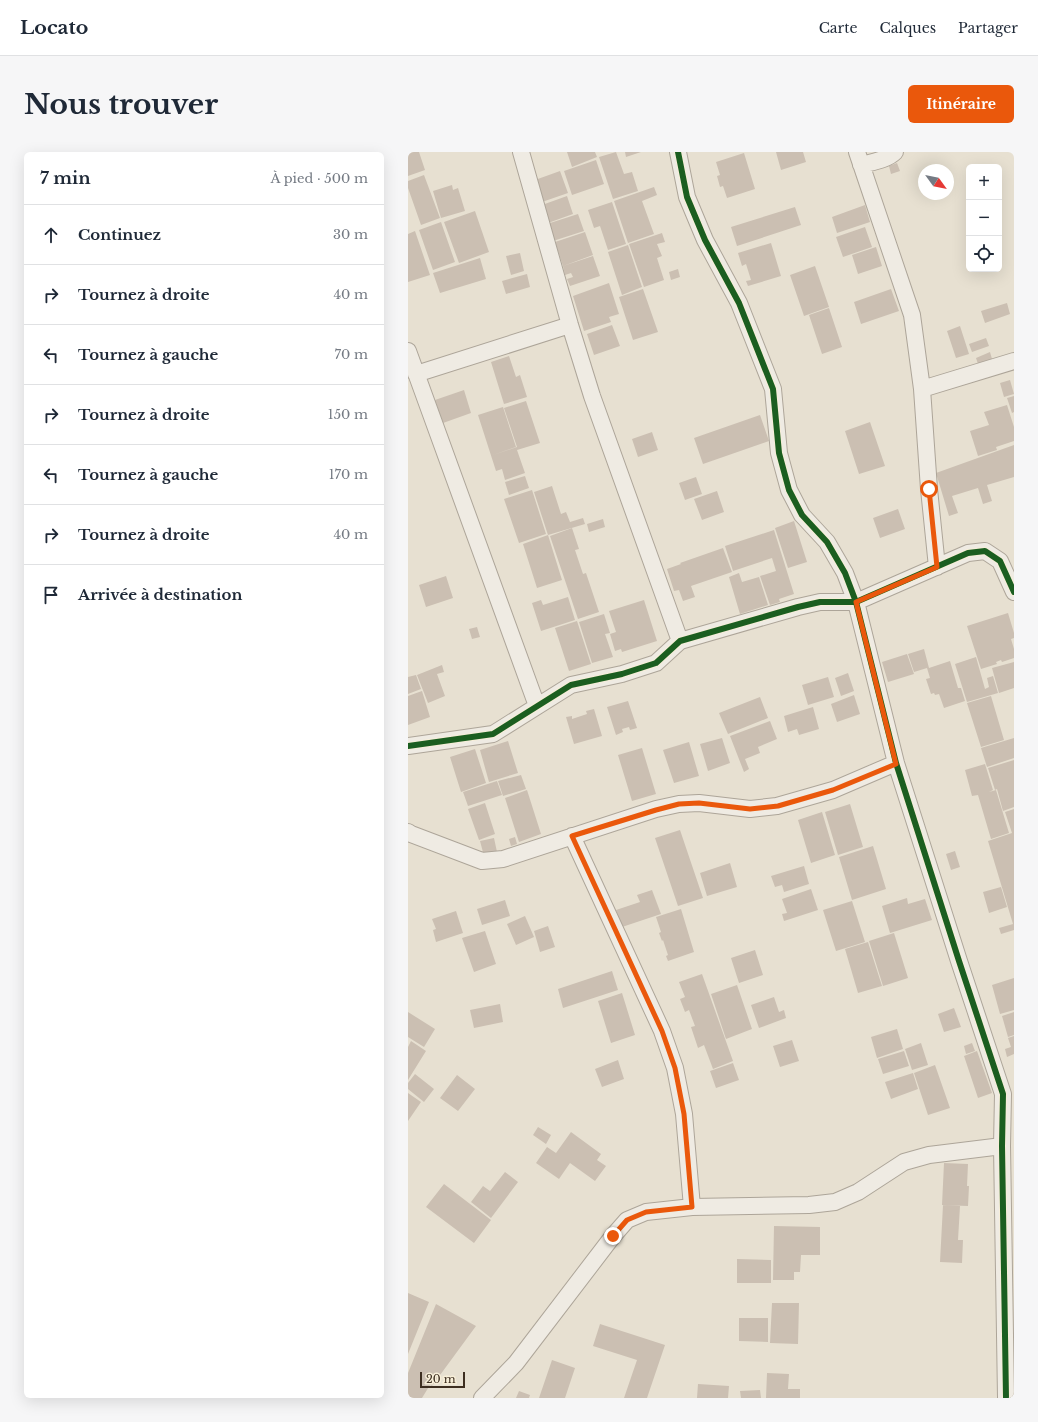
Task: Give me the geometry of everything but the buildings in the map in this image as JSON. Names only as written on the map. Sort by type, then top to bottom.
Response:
[{"type":"street","points":[[521,152],[570,325],[592,396],[680,641]]},
{"type":"street","points":[[678,152],[687,197],[705,240],[739,303],[773,389],[779,453],[788,490],[802,515],[827,542],[845,573],[856,602],[896,764],[959,961],[1009,1089],[1002,1146],[1006,1398]]},
{"type":"street","points":[[895,152],[892,155],[877,161],[859,159],[912,315],[922,389],[929,489],[937,567]]},
{"type":"street","points":[[416,374],[570,325]]},
{"type":"street","points":[[408,352],[537,706]]},
{"type":"street","points":[[922,389],[1014,361]]},
{"type":"street","points":[[408,746],[493,734],[571,685],[622,674],[656,663],[680,641],[820,602],[856,602],[968,553],[985,551],[1000,561],[1012,582]]},
{"type":"street","points":[[408,832],[482,861],[503,859],[572,836],[679,804],[699,803],[750,809],[778,806],[833,790],[896,764]]},
{"type":"street","points":[[572,836],[662,1031],[675,1068],[684,1114],[692,1207]]},
{"type":"street","points":[[482,1398],[516,1363],[613,1236],[627,1220],[646,1212],[692,1207],[809,1205],[836,1202],[858,1192],[904,1162],[929,1155],[1002,1146]]},
{"type":"cycle path","points":[[678,152],[687,197],[705,240],[739,303],[773,389],[779,453],[789,490],[802,515],[827,542],[845,573],[856,602],[896,763],[1003,1094],[1002,1146],[1006,1398]]},
{"type":"cycle path","points":[[408,746],[493,734],[571,685],[622,674],[656,663],[680,641],[820,602],[856,602],[968,553],[985,551],[1000,561],[1014,592]]},
{"type":"route","points":[[613,1236],[627,1220],[646,1212],[692,1207],[684,1114],[675,1068],[662,1031],[572,836],[679,804],[699,803],[750,809],[778,806],[833,790],[896,764],[856,602],[937,567],[929,489]]}]
